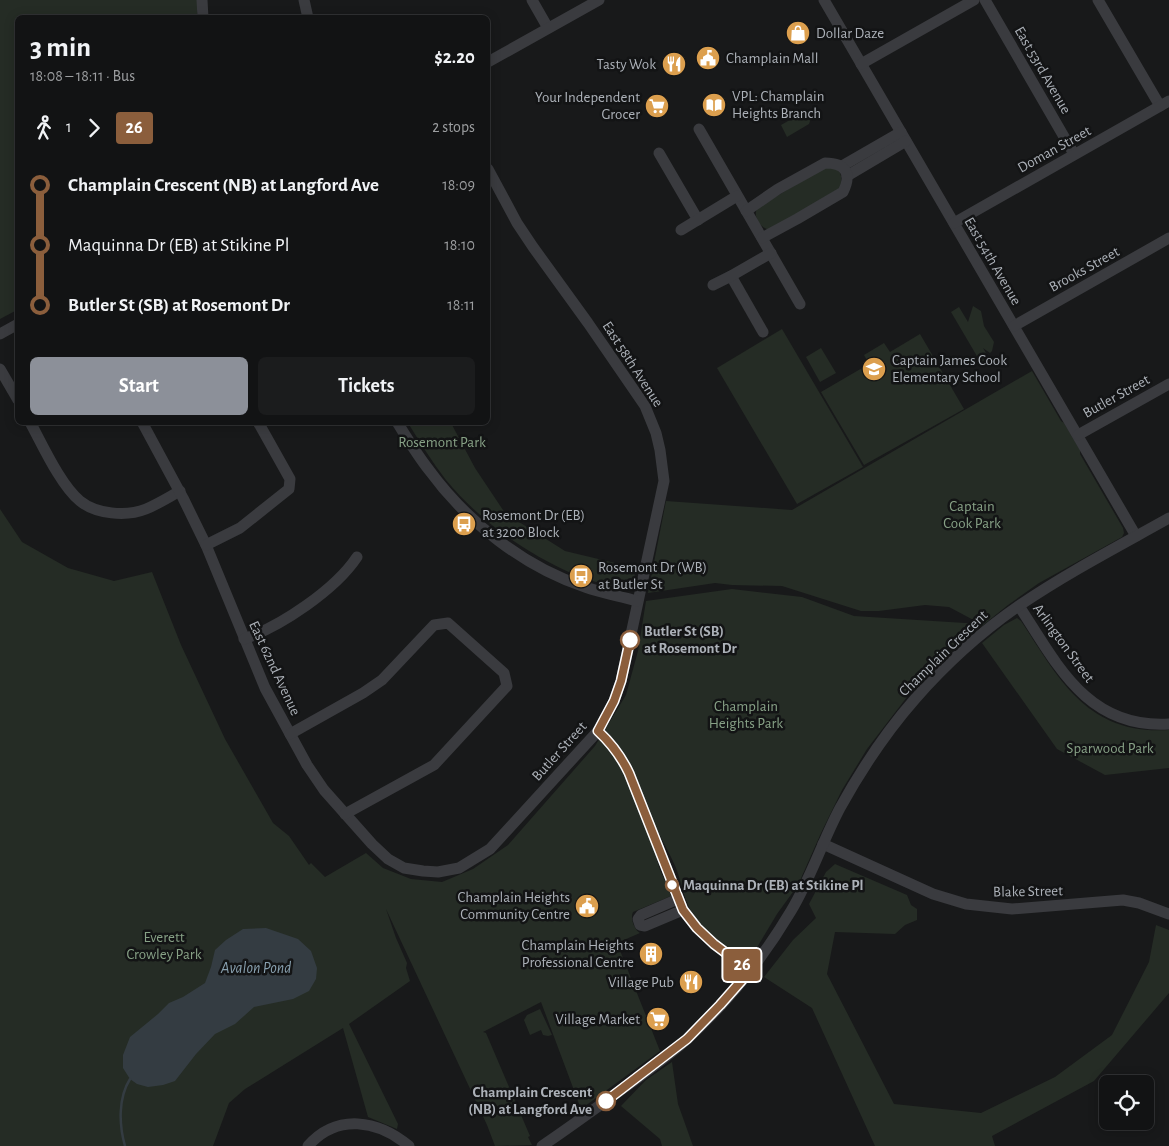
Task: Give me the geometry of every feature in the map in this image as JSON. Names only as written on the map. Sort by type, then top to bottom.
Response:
[{"type":"street","points":[[202,0],[203,15]]},
{"type":"street","points":[[304,0],[307,15]]},
{"type":"street","points":[[532,0],[548,28]]},
{"type":"street","points":[[490,61],[599,0]]},
{"type":"street","name":"East 54th Avenue","points":[[824,0],[1136,536]]},
{"type":"street","name":"East 53rd Avenue","points":[[985,0],[1074,154]]},
{"type":"street","points":[[1098,0],[1165,103]]},
{"type":"street","points":[[861,64],[969,1]]},
{"type":"street","name":"Doman Street","points":[[954,222],[1165,103]]},
{"type":"street","points":[[698,129],[800,304]]},
{"type":"street","points":[[845,171],[904,137]]},
{"type":"street","points":[[659,153],[698,220]]},
{"type":"street","points":[[746,211],[778,189],[826,163],[834,163],[845,171]]},
{"type":"street","points":[[762,238],[797,220],[843,192],[846,186],[845,171]]},
{"type":"street","name":"East 58th Avenue","points":[[490,173],[517,223],[644,406],[656,433],[664,481],[637,601]]},
{"type":"street","points":[[681,230],[737,196]]},
{"type":"street","name":"Brooks Street","points":[[1014,326],[1169,238]]},
{"type":"street","points":[[713,284],[731,276],[770,253]]},
{"type":"street","points":[[731,276],[763,332]]},
{"type":"street","points":[[0,334],[15,326]]},
{"type":"street","points":[[0,369],[15,395]]},
{"type":"street","name":"Butler Street","points":[[1078,435],[1169,384]]},
{"type":"street","points":[[32,425],[64,482],[80,501],[103,512],[126,514],[146,509],[180,491]]},
{"type":"street","name":"East 62nd Avenue","points":[[144,425],[180,491],[206,545],[265,688],[307,766],[324,790],[388,859],[404,868],[438,872]]},
{"type":"street","points":[[206,545],[240,528],[289,489],[290,479],[260,425]]},
{"type":"street","points":[[399,425],[429,471],[452,498],[484,529],[519,556],[558,576],[585,587],[637,601]]},
{"type":"street","name":"Champlain Crescent","points":[[542,1146],[682,1044],[750,971],[792,910],[808,882],[840,808],[870,758],[914,699],[977,639],[1019,606],[1169,518]]},
{"type":"street","points":[[244,639],[302,609],[323,593],[351,566],[357,557]]},
{"type":"street","name":"Butler Street","points":[[438,872],[458,868],[490,849],[598,731],[614,701],[621,681],[637,601]]},
{"type":"street","name":"Arlington Street","points":[[1019,606],[1065,675],[1084,697],[1096,706],[1137,723],[1169,724]]},
{"type":"street","points":[[290,734],[363,693],[382,680],[434,625],[448,623],[504,673],[507,686],[434,765],[345,814]]},
{"type":"street","points":[[598,731],[621,756],[681,904],[697,928],[714,944],[750,971]]},
{"type":"street","name":"Blake Street","points":[[823,844],[933,894],[966,904],[1012,909],[1123,900],[1139,902],[1169,914]]},
{"type":"street","points":[[308,1146],[328,1130],[344,1124],[376,1126],[409,1146]]},
{"type":"green space","points":[[0,0],[197,0],[197,15],[15,15],[15,311],[0,319]]},
{"type":"green space","points":[[804,112],[809,112],[812,115],[809,124],[787,137],[781,125]]},
{"type":"green space","points":[[825,167],[840,172],[840,188],[770,230],[760,225],[756,215],[757,208]]},
{"type":"green space","points":[[973,306],[981,311],[984,326],[994,342],[990,353],[983,348],[989,358],[981,363],[951,312],[959,307],[968,322]]},
{"type":"green space","points":[[782,329],[863,467],[797,504],[717,368]]},
{"type":"green space","points":[[920,334],[964,409],[864,465],[821,392],[869,364],[864,355],[884,343],[890,352]]},
{"type":"green space","points":[[821,348],[836,373],[820,382],[806,357]]},
{"type":"green space","points":[[1032,371],[1080,450],[1080,454],[1123,528],[1124,533],[1122,537],[1039,583],[1008,605],[957,646],[910,693],[867,749],[842,790],[798,885],[777,914],[750,959],[743,960],[710,934],[694,916],[685,898],[676,868],[655,826],[650,837],[660,870],[671,896],[633,912],[633,923],[640,933],[617,943],[660,1051],[581,1109],[541,1002],[483,1032],[486,1033],[530,1136],[528,1137],[532,1145],[495,1146],[487,1125],[386,909],[407,963],[406,968],[410,981],[349,1024],[398,1124],[397,1129],[368,1117],[343,1028],[245,1089],[229,1103],[213,1146],[0,1146],[0,509],[22,542],[68,568],[114,581],[152,572],[181,645],[225,739],[273,823],[289,836],[309,865],[311,863],[325,877],[366,853],[383,868],[411,879],[442,882],[473,869],[508,845],[595,746],[626,695],[638,651],[646,601],[732,589],[802,597],[854,616],[981,624],[949,607],[925,605],[879,611],[861,611],[782,586],[715,583],[648,593],[666,501],[792,510]]},
{"type":"green space","name":"Rosemont Park","points":[[409,425],[452,425],[475,468],[505,513],[565,551],[636,568],[632,589],[630,591],[571,573],[519,545],[503,534],[459,495],[431,459]]},
{"type":"green space","name":"Sparwood Park","points":[[1017,618],[1021,621],[1063,683],[1079,700],[1096,713],[1117,723],[1141,729],[1169,730],[1169,768],[1105,775],[1057,749],[982,643],[1004,625]]},
{"type":"green space","points":[[835,864],[907,895],[911,905],[917,909],[917,920],[905,925],[895,934],[835,932],[827,974],[894,1104],[981,1113],[1055,1077],[1112,1035],[1149,962],[1156,925],[1169,930],[1169,993],[1094,1081],[992,1136],[995,1146],[875,1146],[812,1008],[764,977],[793,940],[816,918],[809,904],[826,872]]},
{"type":"green space","points":[[540,1009],[552,1035],[543,1035],[541,1030],[530,1035],[524,1020],[527,1015]]},
{"type":"green space","points":[[672,1062],[678,1104],[693,1146],[662,1146],[660,1139],[621,1106],[646,1080]]},
{"type":"water","name":"Avalon Pond","points":[[266,928],[298,939],[311,951],[317,968],[316,979],[309,991],[293,999],[254,1007],[235,1024],[215,1034],[196,1054],[175,1081],[148,1087],[137,1084],[130,1079],[123,1068],[123,1055],[130,1037],[169,1003],[183,997],[205,983],[215,950],[226,940],[243,929]]},
{"type":"waterway","points":[[125,1146],[121,1112],[123,1095],[130,1079]]},
{"type":"bus line","name":"26","points":[[606,1101],[666,1057],[687,1039],[750,971],[714,944],[697,928],[683,910],[621,756],[598,731],[614,701],[621,681],[630,640]]},
{"type":"place","name":"Dollar Daze","points":[[798,33]]},
{"type":"place","name":"Champlain Mall","points":[[708,58]]},
{"type":"place","name":"Tasty Wok","points":[[674,64]]},
{"type":"place","name":"VPL: Champlain Heights Branch","points":[[714,105]]},
{"type":"place","name":"Your Independent Grocer","points":[[657,106]]},
{"type":"place","name":"Captain James Cook Elementary School","points":[[874,369]]},
{"type":"place","name":"Rosemont Dr (EB) at 3200 Block","points":[[464,524]]},
{"type":"place","name":"Rosemont Dr (WB) at Butler St","points":[[581,576]]},
{"type":"place","name":"Butler St (SB) at Rosemont Dr","points":[[630,640]]},
{"type":"place","name":"Maquinna Dr (EB) at Stikine Pl","points":[[672,885]]},
{"type":"place","name":"Champlain Heights Community Centre","points":[[587,906]]},
{"type":"place","name":"Champlain Heights Professional Centre","points":[[651,954]]},
{"type":"place","name":"Village Pub","points":[[691,982]]},
{"type":"place","name":"Village Market","points":[[658,1019]]},
{"type":"place","name":"Champlain Crescent (NB) at Langford Ave","points":[[606,1101]]},
{"type":"park label","name":"Captain Cook Park","points":[[972,514]]},
{"type":"park label","name":"Champlain Heights Park","points":[[746,714]]},
{"type":"park label","name":"Everett Crowley Park","points":[[164,946]]}]
